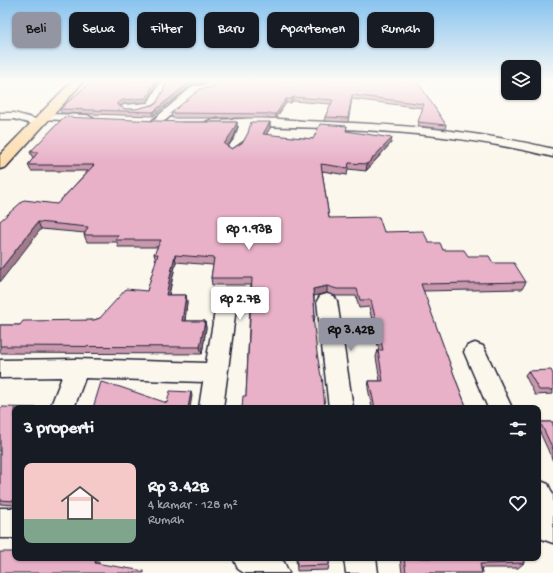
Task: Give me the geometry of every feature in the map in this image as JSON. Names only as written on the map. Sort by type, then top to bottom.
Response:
[{"type":"main road","points":[[0,164],[54,108]]},
{"type":"street","points":[[123,116],[142,108]]},
{"type":"street","points":[[157,122],[174,108]]},
{"type":"street","points":[[0,116],[14,116],[42,120],[95,118]]},
{"type":"street","points":[[142,121],[177,122]]},
{"type":"street","points":[[232,150],[240,143],[244,133],[245,122]]},
{"type":"street","points":[[199,123],[289,123],[446,134],[509,143],[553,153]]},
{"type":"street","points":[[211,405],[227,300]]},
{"type":"street","points":[[327,301],[341,405]]},
{"type":"street","points":[[476,352],[499,405]]},
{"type":"street","points":[[0,369],[77,368],[216,373]]},
{"type":"street","points":[[63,405],[77,368]]},
{"type":"street","points":[[541,501],[553,528]]},
{"type":"street","points":[[0,523],[12,523]]},
{"type":"street","points":[[254,561],[273,573]]},
{"type":"street","points":[[360,561],[362,573]]},
{"type":"building","points":[[61,108],[136,109],[158,108],[153,112],[60,109]]},
{"type":"building","points":[[177,108],[280,108],[276,114],[171,113]]},
{"type":"building","points":[[329,108],[350,108],[348,118],[325,117]]},
{"type":"building","points":[[423,108],[435,108],[446,125],[418,122]]},
{"type":"building","points":[[64,117],[182,122],[237,122],[224,144],[232,149],[243,142],[248,133],[251,122],[270,122],[263,134],[313,139],[320,124],[347,126],[346,131],[392,138],[367,164],[349,163],[348,168],[321,164],[329,218],[379,217],[384,232],[423,231],[429,243],[440,243],[443,250],[464,250],[468,256],[489,256],[493,263],[514,263],[526,282],[421,284],[466,405],[374,405],[369,381],[383,381],[378,350],[383,350],[371,300],[360,300],[357,289],[337,289],[327,286],[313,289],[315,316],[313,316],[325,405],[242,405],[243,396],[246,396],[252,278],[211,278],[214,258],[175,255],[166,295],[186,295],[182,321],[205,321],[200,347],[0,346],[0,325],[20,325],[23,321],[94,320],[100,318],[126,289],[147,291],[158,254],[154,254],[161,240],[116,240],[118,235],[84,235],[88,227],[38,222],[0,270],[0,221],[24,200],[57,204],[94,165],[28,165],[38,152],[30,152]]},
{"type":"building","points":[[551,370],[553,374],[553,390],[539,390],[528,371]]},
{"type":"building","points":[[101,382],[167,403],[170,391],[191,392],[189,405],[94,405]]},
{"type":"building","points":[[2,407],[12,407],[12,501],[0,500],[0,410]]},
{"type":"building","points":[[541,422],[553,422],[553,449],[541,424]]},
{"type":"building","points":[[0,552],[12,552],[12,561],[95,561],[95,563],[144,571],[144,573],[0,573]]},
{"type":"building","points":[[297,561],[329,561],[329,565],[297,566]]},
{"type":"building","points":[[404,561],[524,561],[524,563],[480,564],[482,573],[406,573]]}]
